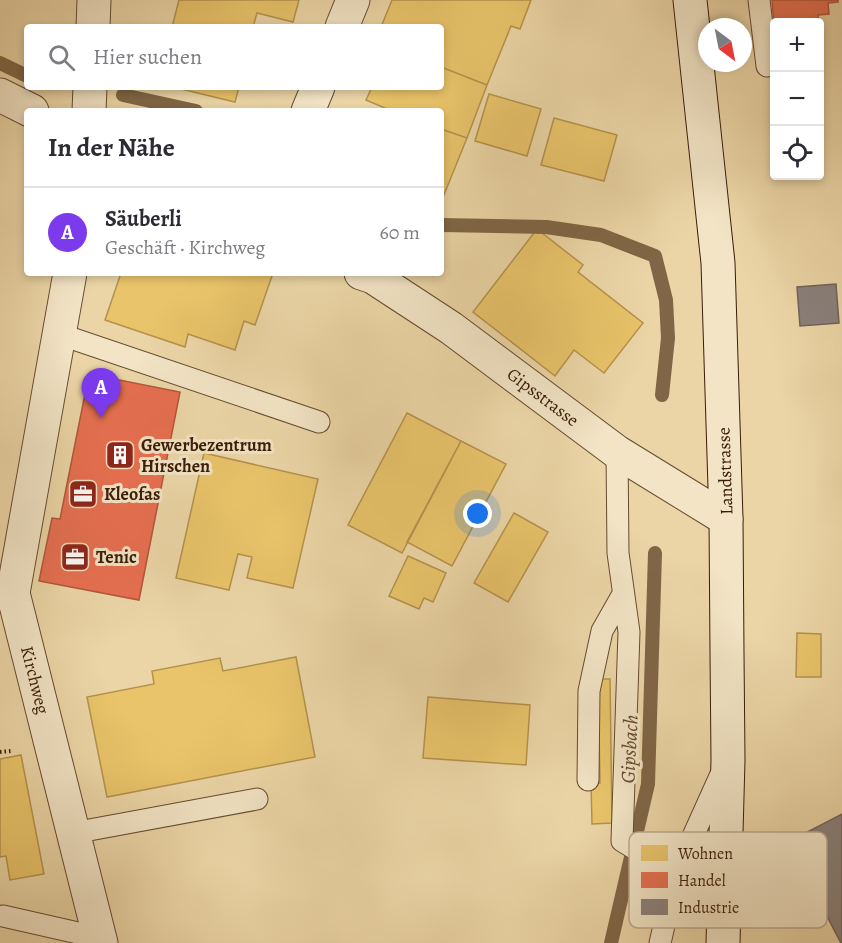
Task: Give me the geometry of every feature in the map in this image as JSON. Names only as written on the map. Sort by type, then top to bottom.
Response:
[{"type":"street","points":[[93,24],[94,0]]},
{"type":"street","points":[[343,24],[353,0]]},
{"type":"street","name":"Landstrasse","points":[[690,0],[718,263],[726,519],[728,760],[726,832]]},
{"type":"street","points":[[89,108],[90,90]]},
{"type":"street","points":[[309,108],[317,90]]},
{"type":"street","points":[[0,95],[26,108]]},
{"type":"street","name":"Kirchweg","points":[[69,276],[6,597],[73,833],[100,940]]},
{"type":"street","name":"Gipsstrasse","points":[[368,276],[451,328],[617,452],[726,519]]},
{"type":"street","name":"Landstrasse","points":[[723,928],[723,943]]},
{"type":"lane","points":[[759,0],[767,66]]},
{"type":"lane","points":[[59,334],[319,422]]},
{"type":"lane","points":[[617,452],[618,553],[628,632],[622,841],[629,846]]},
{"type":"lane","points":[[588,780],[589,691],[602,631],[623,594]]},
{"type":"lane","points":[[695,832],[728,760]]},
{"type":"lane","points":[[73,833],[257,799]]},
{"type":"lane","points":[[3,916],[100,940]]},
{"type":"lane","points":[[660,943],[663,928]]},
{"type":"building: Wohnen","points":[[179,0],[299,0],[293,22],[257,13],[254,24],[173,24]]},
{"type":"building: Wohnen","points":[[392,0],[531,0],[520,29],[511,26],[487,85],[444,68],[444,24],[382,24]]},
{"type":"building: Wohnen","points":[[444,68],[487,85],[467,138],[444,130],[444,108],[385,108],[366,100],[371,90],[444,90]]},
{"type":"building: Wohnen","points":[[185,90],[238,90],[235,102]]},
{"type":"building: Wohnen","points":[[489,94],[541,109],[527,156],[475,141]]},
{"type":"building: Wohnen","points":[[554,118],[617,135],[604,181],[541,165]]},
{"type":"building: Wohnen","points":[[444,130],[467,138],[444,195]]},
{"type":"building: Wohnen","points":[[537,229],[583,265],[578,272],[643,323],[604,373],[574,350],[555,376],[473,312]]},
{"type":"building: Wohnen","points":[[120,276],[272,276],[255,325],[244,321],[235,350],[188,334],[185,347],[105,320]]},
{"type":"building: Wohnen","points":[[407,413],[461,441],[402,553],[348,525]]},
{"type":"building: Wohnen","points":[[461,441],[506,464],[452,566],[407,542]]},
{"type":"building: Wohnen","points":[[204,453],[318,479],[293,588],[247,578],[252,557],[238,554],[229,590],[176,578]]},
{"type":"building: Wohnen","points":[[514,513],[548,532],[508,602],[474,583]]},
{"type":"building: Wohnen","points":[[408,556],[446,573],[433,602],[424,598],[419,609],[389,596]]},
{"type":"building: Wohnen","points":[[797,633],[821,634],[821,677],[796,677]]},
{"type":"building: Wohnen","points":[[296,657],[315,757],[107,797],[87,697],[154,684],[152,671],[220,658],[223,671]]},
{"type":"building: Wohnen","points":[[598,679],[610,679],[612,823],[592,824],[591,783],[600,783]]},
{"type":"building: Wohnen","points":[[428,697],[530,705],[526,765],[423,758]]},
{"type":"building: Wohnen","points":[[21,755],[44,874],[10,880],[6,856],[0,857],[0,759]]},
{"type":"building: Handel","points":[[772,0],[838,0],[838,2],[828,3],[829,14],[818,15],[818,18],[774,18]]},
{"type":"building: Handel","name":"Gewerbezentrum Hirschen","points":[[89,374],[180,392],[139,600],[39,581],[52,518],[60,519]]},
{"type":"building: Industrie","points":[[836,284],[839,323],[800,326],[797,287]]},
{"type":"building: Industrie","points":[[842,814],[842,943],[827,916],[827,832],[807,832]]},
{"type":"waterway","name":"Gipsbach","points":[[0,63],[24,75]]},
{"type":"waterway","points":[[123,95],[182,108]]},
{"type":"waterway","points":[[444,225],[546,227],[601,235],[655,256],[666,300],[668,338],[662,395]]},
{"type":"waterway","name":"Gipsbach","points":[[637,832],[648,784],[655,553]]},
{"type":"waterway","name":"Gipsbach","points":[[611,943],[629,866]]},
{"type":"place","name":"Säuberli","points":[[101,418]]},
{"type":"place","name":"Gewerbezentrum Hirschen","points":[[120,455]]},
{"type":"place","name":"Kleofas","points":[[83,494]]},
{"type":"place","name":"Tenic","points":[[75,557]]}]
